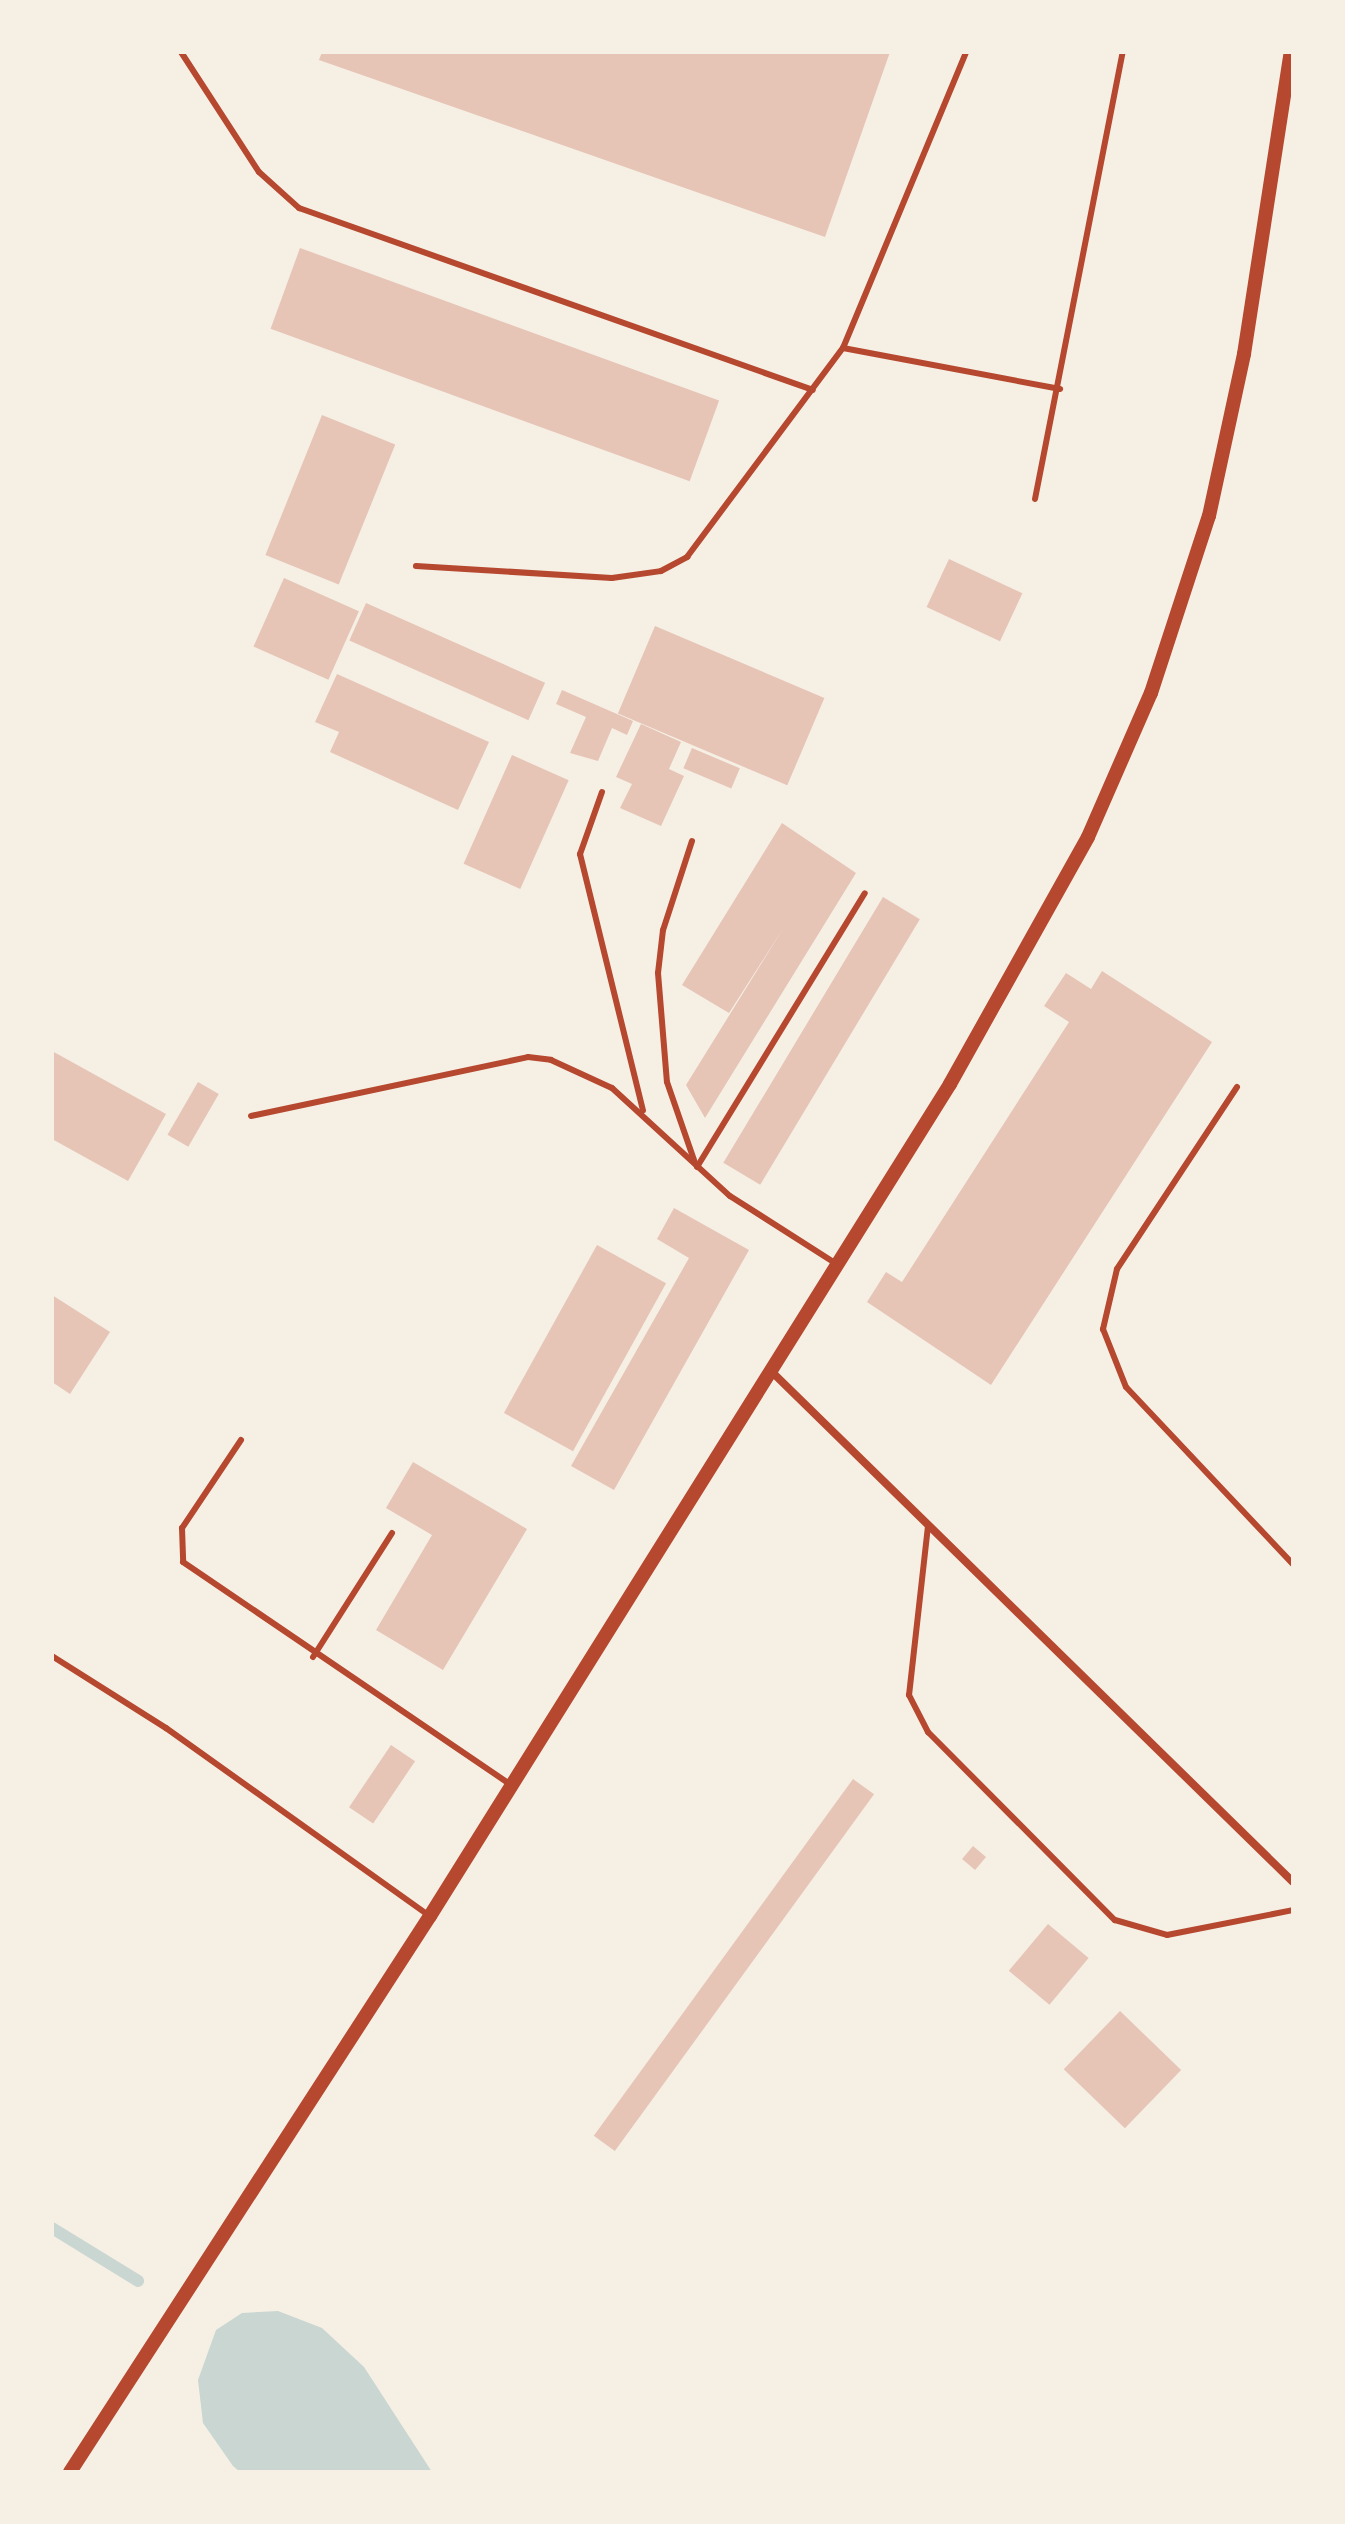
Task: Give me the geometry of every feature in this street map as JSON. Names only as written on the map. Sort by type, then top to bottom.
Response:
[{"type":"street","points":[[70,2472],[430,1916],[1033,944],[1151,693],[1228,438],[1291,52]]},
{"type":"street","points":[[768,1368],[1293,1882]]},
{"type":"lane","points":[[181,52],[259,172],[299,208],[813,390]]},
{"type":"lane","points":[[416,566],[612,578],[661,571],[699,545],[843,348],[966,52]]},
{"type":"lane","points":[[1035,499],[1060,389],[1123,52]]},
{"type":"lane","points":[[843,348],[1060,389]]},
{"type":"lane","points":[[602,792],[580,854],[645,1113]]},
{"type":"lane","points":[[692,841],[663,930],[658,973],[667,1082],[697,1167]]},
{"type":"lane","points":[[697,1167],[865,893]]},
{"type":"lane","points":[[251,1116],[528,1057],[586,1073],[645,1113],[697,1167],[835,1263]]},
{"type":"lane","points":[[1237,1087],[1117,1269],[1103,1329],[1126,1387],[1293,1564]]},
{"type":"lane","points":[[241,1440],[182,1528],[183,1562],[313,1657],[511,1785]]},
{"type":"lane","points":[[928,1525],[909,1695],[928,1732],[1115,1920],[1167,1935],[1293,1910]]},
{"type":"lane","points":[[313,1657],[392,1533]]},
{"type":"lane","points":[[52,1656],[166,1728],[430,1916]]},
{"type":"shaded area","points":[[278,2311],[322,2328],[364,2367],[432,2472],[240,2472],[233,2466],[203,2423],[198,2380],[216,2330],[242,2313]]},
{"type":"building","points":[[322,52],[890,52],[825,237],[319,60]]},
{"type":"building","points":[[300,248],[719,401],[690,481],[271,329]]},
{"type":"building","points":[[322,415],[395,445],[339,585],[265,555]]},
{"type":"building","points":[[949,559],[1022,593],[1000,641],[927,607]]},
{"type":"building","points":[[284,578],[359,611],[328,680],[253,647]]},
{"type":"building","points":[[366,603],[545,683],[528,720],[349,640]]},
{"type":"building","points":[[655,626],[824,698],[787,785],[618,713]]},
{"type":"building","points":[[337,674],[489,742],[458,810],[330,752],[339,732],[315,722]]},
{"type":"building","points":[[562,690],[633,721],[627,735],[612,728],[598,761],[570,753],[586,717],[556,704]]},
{"type":"building","points":[[641,724],[681,742],[669,769],[684,776],[661,826],[620,808],[632,784],[616,777]]},
{"type":"building","points":[[692,748],[740,768],[731,789],[683,768]]},
{"type":"building","points":[[512,755],[569,780],[520,889],[464,864]]},
{"type":"building","points":[[782,823],[856,873],[705,1118],[686,1085],[784,927],[729,1013],[682,985]]},
{"type":"building","points":[[883,897],[920,919],[760,1185],[723,1163]]},
{"type":"building","points":[[1102,971],[1212,1042],[991,1385],[867,1302],[886,1272],[902,1282],[1069,1022],[1044,1006],[1066,973],[1091,989]]},
{"type":"building","points":[[52,1051],[166,1114],[128,1181],[52,1139]]},
{"type":"building","points":[[198,1082],[219,1094],[188,1147],[168,1135]]},
{"type":"building","points":[[674,1208],[749,1250],[614,1490],[571,1466],[689,1258],[657,1239]]},
{"type":"building","points":[[597,1245],[666,1283],[573,1451],[504,1413]]},
{"type":"building","points":[[52,1295],[110,1332],[70,1394],[52,1382]]},
{"type":"building","points":[[413,1462],[527,1529],[443,1670],[376,1630],[432,1535],[386,1508]]},
{"type":"building","points":[[391,1745],[415,1761],[373,1823],[349,1807]]},
{"type":"building","points":[[853,1779],[874,1794],[615,2151],[594,2136]]},
{"type":"building","points":[[973,1846],[986,1857],[975,1870],[962,1859]]},
{"type":"building","points":[[1048,1924],[1089,1958],[1049,2005],[1009,1971]]},
{"type":"building","points":[[1120,2011],[1181,2070],[1125,2128],[1064,2069]]},
{"type":"waterway","points":[[52,2228],[138,2281]]}]
